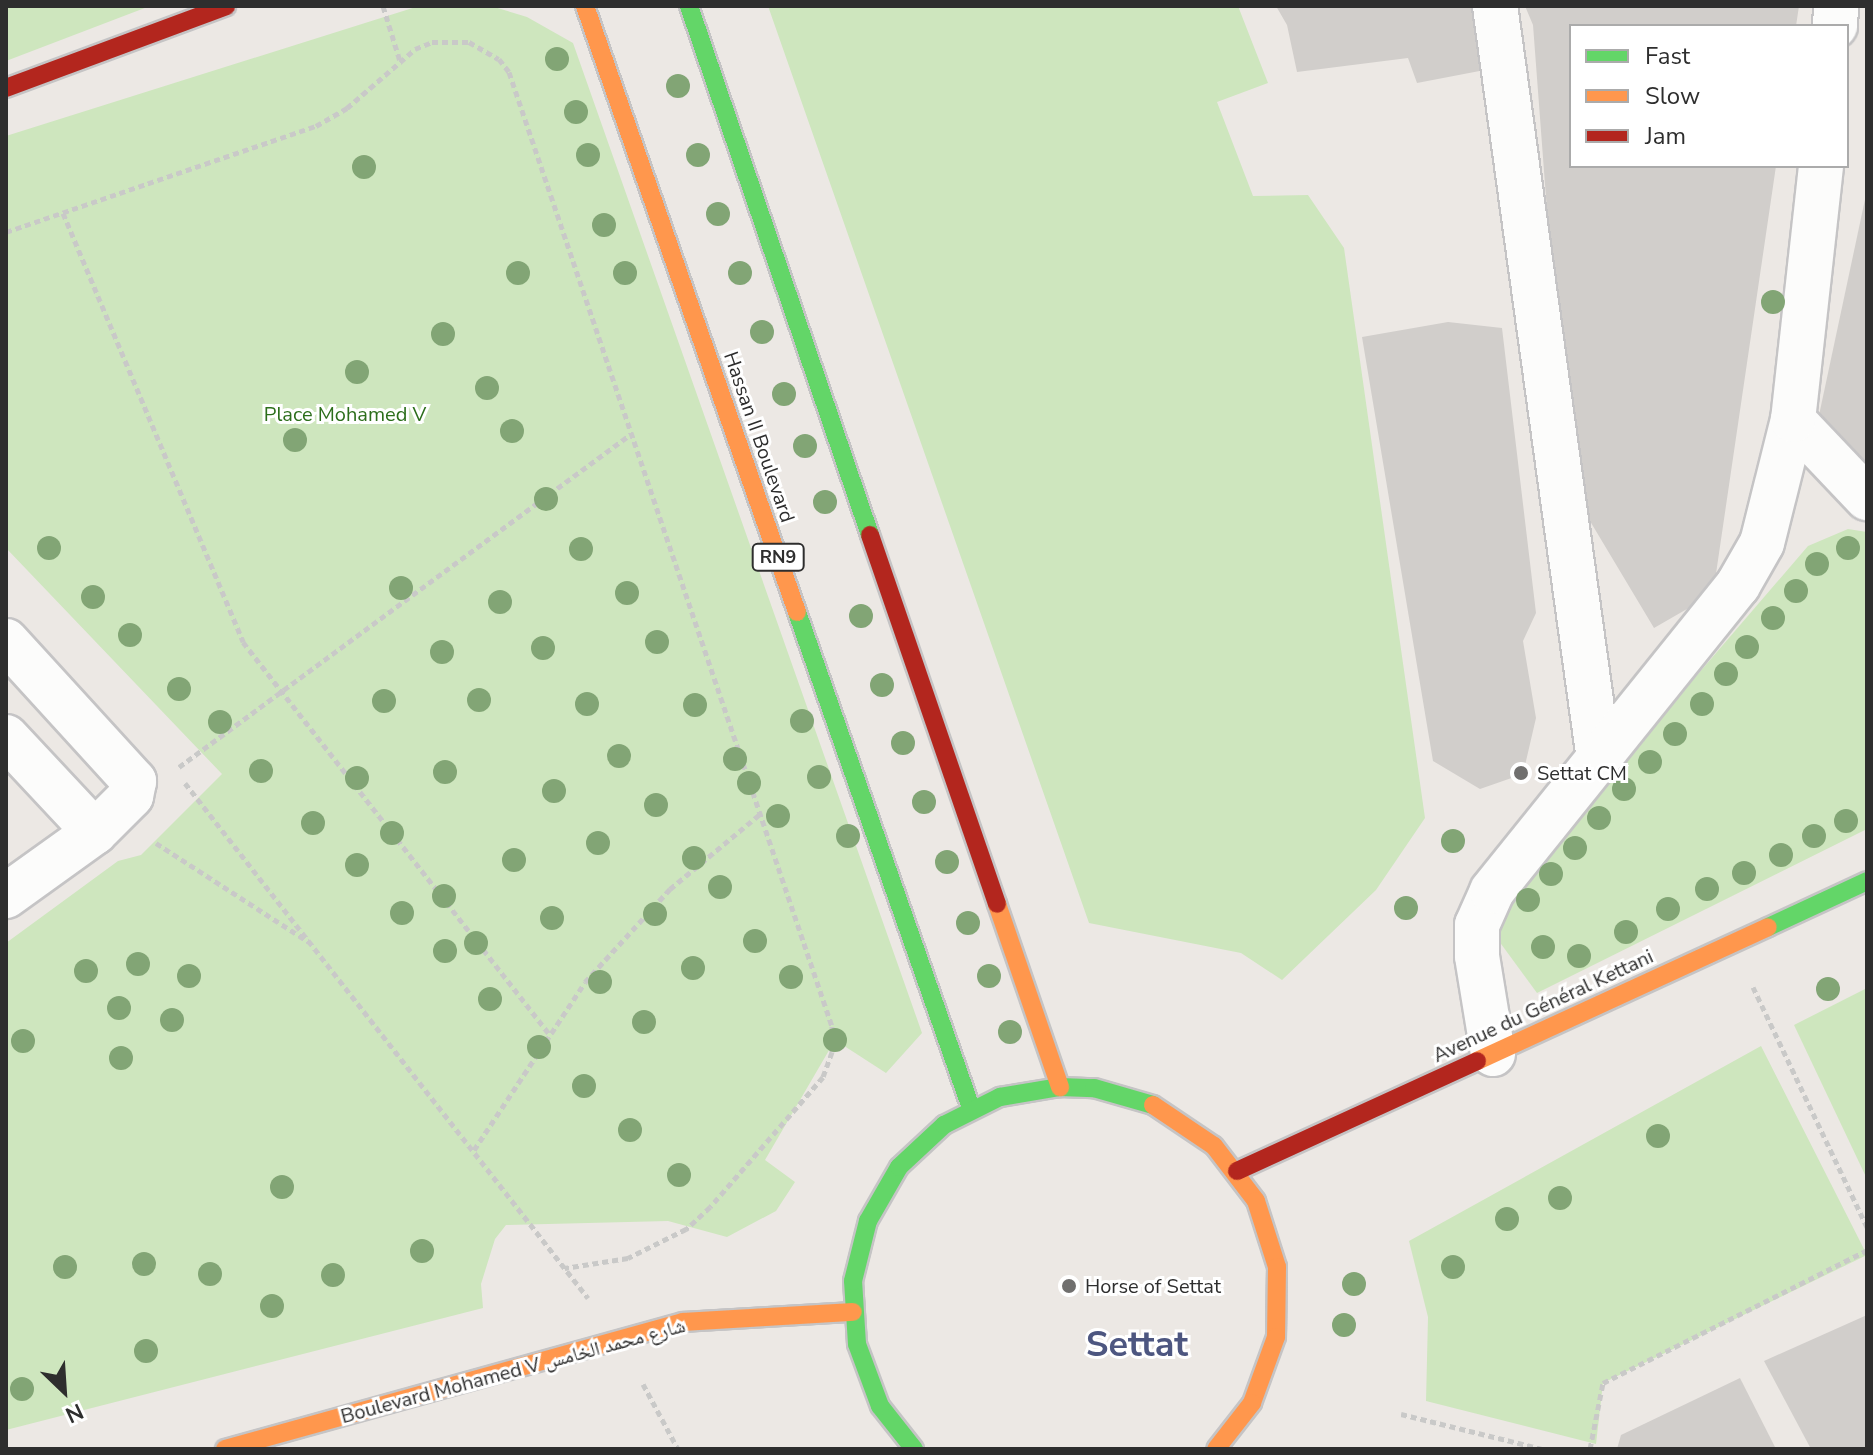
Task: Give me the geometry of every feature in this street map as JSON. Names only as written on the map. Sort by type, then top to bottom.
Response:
[{"type":"main road","points":[[6,88],[226,6]]},
{"type":"main road","name":"Hassan II Boulevard","points":[[585,6],[971,1108]]},
{"type":"main road","points":[[689,6],[1060,1087]]},
{"type":"main road","name":"Avenue du Général Kettani","points":[[1237,1171],[1867,881]]},
{"type":"main road","points":[[914,1449],[886,1415],[867,1376],[853,1312],[858,1250],[881,1193],[920,1144],[971,1108],[1000,1097],[1060,1087],[1094,1088],[1159,1107],[1188,1124],[1237,1171],[1269,1233],[1279,1302],[1267,1370],[1252,1403],[1216,1449]]},
{"type":"main road","name":"Boulevard Mohamed V شارع محمد الخامس","points":[[225,1449],[621,1342],[683,1322],[853,1312]]},
{"type":"street","points":[[1495,6],[1598,752]]},
{"type":"street","points":[[1493,1054],[1477,956],[1477,925],[1492,891],[1598,752],[1738,585],[1762,543],[1793,420],[1821,168]]},
{"type":"street","points":[[1793,420],[1867,498]]},
{"type":"street","points":[[6,641],[134,781],[131,796],[95,832],[6,896]]},
{"type":"street","points":[[6,737],[95,832]]},
{"type":"path","points":[[383,6],[400,61]]},
{"type":"path","points":[[6,232],[316,126],[347,108],[415,49],[451,39],[485,49],[509,72],[826,1000],[832,1052],[823,1077],[686,1229],[628,1258],[565,1268]]},
{"type":"path","points":[[63,213],[229,613],[280,695],[548,1033]]},
{"type":"path","points":[[175,770],[631,434]]},
{"type":"path","points":[[166,760],[474,1150],[621,1342],[678,1449]]},
{"type":"path","points":[[474,1150],[548,1033],[626,934],[760,814]]},
{"type":"path","points":[[1732,943],[1867,1227]]},
{"type":"path","points":[[1590,1449],[1603,1383],[1867,1250]]},
{"type":"path","points":[[1401,1414],[1542,1449]]},
{"type":"green space","points":[[6,6],[150,6],[6,61]]},
{"type":"green space","name":"Place Mohamed V","points":[[419,6],[491,6],[527,17],[573,43],[922,1033],[886,1073],[835,1040],[765,1160],[795,1182],[776,1211],[727,1237],[668,1221],[506,1225],[495,1239],[481,1284],[483,1308],[6,1430],[6,943],[118,861],[141,855],[222,774],[6,548],[6,136]]},
{"type":"green space","points":[[768,6],[1238,6],[1268,83],[1217,102],[1253,196],[1308,195],[1344,248],[1425,818],[1376,890],[1282,980],[1241,953],[1089,923]]},
{"type":"green space","points":[[1848,529],[1867,532],[1867,829],[1537,993],[1485,922],[1808,546]]},
{"type":"green space","points":[[1867,988],[1867,1179],[1794,1025]]},
{"type":"green space","points":[[1761,1046],[1867,1255],[1603,1383],[1596,1444],[1426,1401],[1428,1317],[1409,1241]]},
{"type":"building","points":[[1276,6],[1473,6],[1490,69],[1417,83],[1408,58],[1297,72],[1287,25]]},
{"type":"building","points":[[1525,6],[1799,6],[1796,24],[1569,24],[1569,168],[1776,168],[1713,594],[1654,628],[1575,496],[1561,396],[1533,25]]},
{"type":"building","points":[[1867,190],[1867,480],[1818,420]]},
{"type":"building","points":[[1448,322],[1502,328],[1536,613],[1523,641],[1536,718],[1523,774],[1480,789],[1433,761],[1362,337]]},
{"type":"building","points":[[1867,1315],[1867,1449],[1811,1449],[1764,1361]]},
{"type":"building","points":[[1740,1378],[1776,1449],[1617,1449],[1621,1435]]},
{"type":"traffic: fast","points":[[689,6],[870,535]]},
{"type":"traffic: fast","points":[[797,612],[971,1108]]},
{"type":"traffic: fast","points":[[1768,927],[1867,881]]},
{"type":"traffic: fast","points":[[914,1449],[880,1406],[857,1344],[853,1281],[868,1221],[899,1167],[944,1125],[1000,1097],[1060,1087],[1094,1088],[1153,1105]]},
{"type":"traffic: slow","points":[[585,6],[797,612]]},
{"type":"traffic: slow","points":[[997,904],[1060,1087]]},
{"type":"traffic: slow","points":[[1477,1061],[1768,927]]},
{"type":"traffic: slow","points":[[1153,1105],[1214,1146],[1256,1201],[1277,1267],[1276,1337],[1252,1403],[1216,1449]]},
{"type":"traffic: slow","points":[[225,1449],[683,1322],[853,1312]]},
{"type":"traffic: jam","points":[[6,88],[226,6]]},
{"type":"traffic: jam","points":[[870,535],[997,904]]},
{"type":"traffic: jam","points":[[1237,1171],[1477,1061]]},
{"type":"place","name":"Settat CM","points":[[1521,773]]},
{"type":"place","name":"Horse of Settat","points":[[1069,1286]]},
{"type":"district","name":"Settat","points":[[1137,1345]]}]
